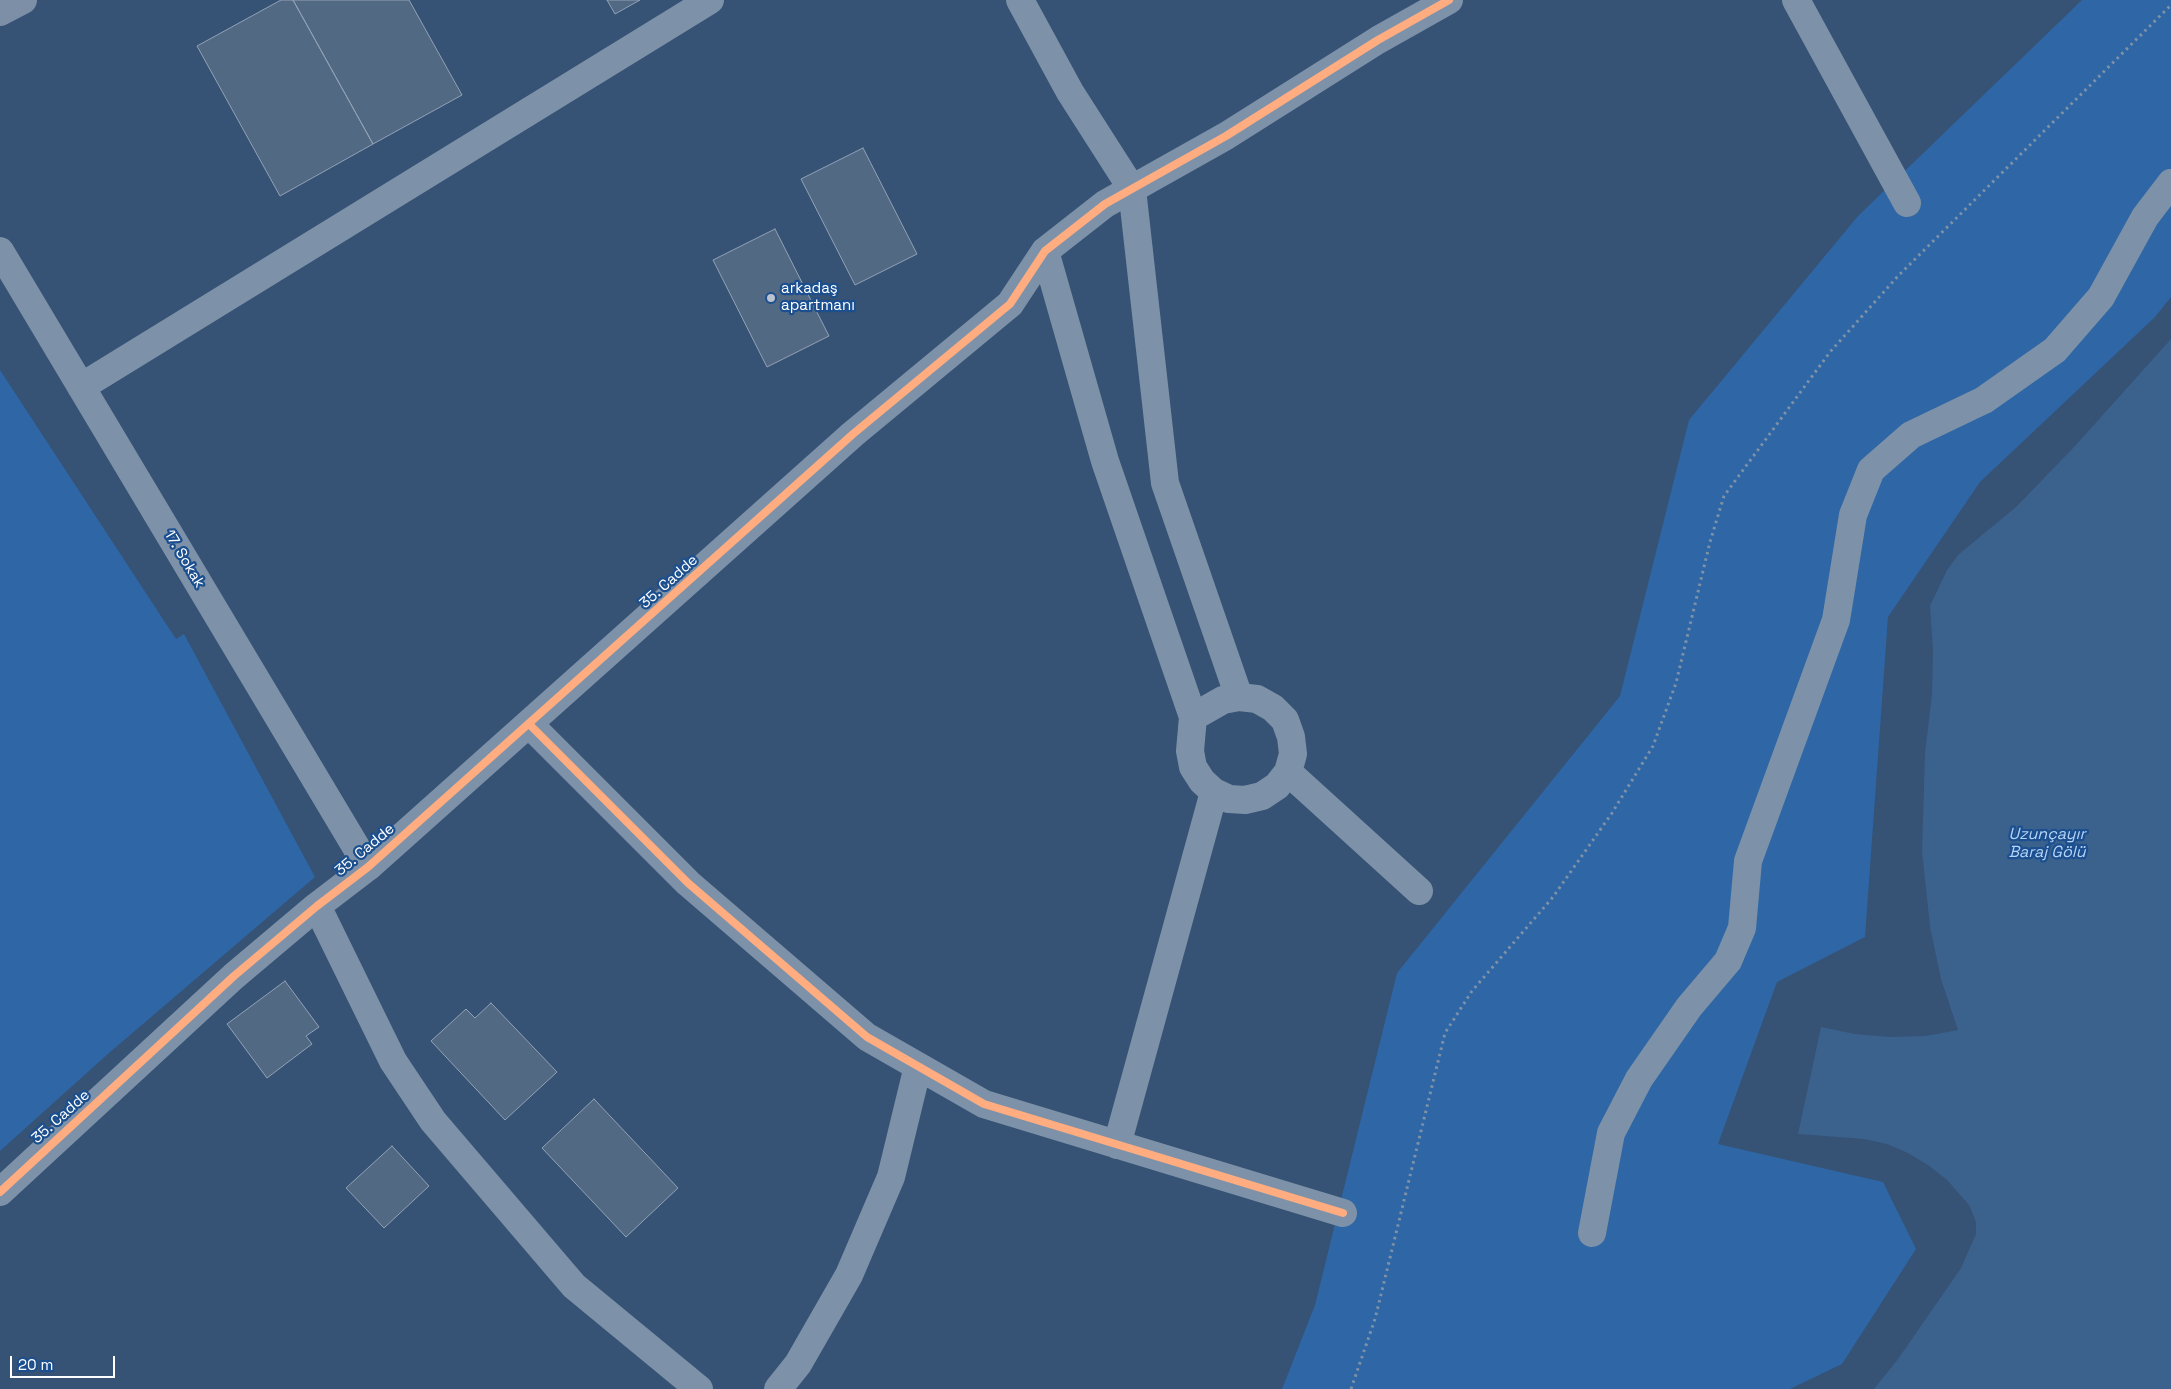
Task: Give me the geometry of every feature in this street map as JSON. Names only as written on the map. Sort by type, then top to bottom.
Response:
[{"type":"main road","points":[[0,12],[23,0]]},
{"type":"street","points":[[81,387],[710,0]]},
{"type":"street","points":[[1020,0],[1070,92],[1132,189],[1165,483],[1239,697]]},
{"type":"street","name":"35. Cadde","points":[[0,1192],[234,976],[317,906],[368,867],[749,529],[853,434],[1010,304],[1045,251],[1106,204],[1226,136],[1378,40],[1449,0]]},
{"type":"street","points":[[1796,0],[1907,203]]},
{"type":"street","points":[[1592,1233],[1611,1133],[1639,1079],[1689,1007],[1728,961],[1742,928],[1748,861],[1836,620],[1853,515],[1871,470],[1911,435],[1984,400],[2055,350],[2101,297],[2145,217],[2171,183]]},
{"type":"street","name":"17. Sokak","points":[[0,251],[368,867]]},
{"type":"street","points":[[1045,251],[1106,461],[1193,717],[1190,751],[1193,767],[1202,781],[1214,792],[1229,798],[1245,800],[1262,796],[1277,786],[1288,772],[1293,754],[1292,737],[1285,720],[1273,708],[1256,699],[1239,697],[1223,700],[1193,717]]},
{"type":"street","points":[[529,724],[688,883],[867,1037],[984,1104],[1343,1213]]},
{"type":"street","points":[[1288,772],[1419,891]]},
{"type":"street","points":[[1117,1145],[1214,792]]},
{"type":"street","points":[[317,906],[393,1061],[433,1121],[574,1286],[699,1389]]},
{"type":"street","points":[[778,1389],[798,1364],[849,1275],[891,1177],[918,1066]]},
{"type":"path","points":[[1351,1389],[1375,1319],[1445,1033],[1472,991],[1553,897],[1612,813],[1653,746],[1676,683],[1710,542],[1724,496],[1830,352],[1891,283],[2171,5]]},
{"type":"shaded area","points":[[2082,0],[2171,0],[2171,297],[2155,317],[1980,482],[1888,617],[1865,937],[1777,982],[1718,1144],[1883,1182],[1916,1249],[1842,1364],[1790,1389],[1282,1389],[1315,1305],[1397,973],[1620,696],[1689,420],[1858,216]]},
{"type":"shaded area","points":[[0,370],[176,639],[184,634],[315,877],[109,1053],[0,1151]]},
{"type":"water","name":"Uzunçayır Baraj Gölü","points":[[2171,339],[2171,1389],[1874,1389],[1898,1359],[1961,1268],[1976,1234],[1976,1222],[1969,1205],[1947,1180],[1928,1165],[1908,1153],[1887,1144],[1864,1139],[1798,1134],[1821,1027],[1855,1034],[1890,1037],[1925,1036],[1958,1030],[1941,979],[1930,927],[1922,851],[1925,753],[1932,694],[1933,650],[1930,606],[1947,570],[1959,554],[2016,507],[2074,447]]},
{"type":"building","points":[[281,0],[293,0],[373,144],[280,196],[197,46]]},
{"type":"building","points":[[293,0],[409,0],[462,95],[373,144]]},
{"type":"building","points":[[607,0],[640,0],[615,14]]},
{"type":"building","points":[[863,148],[917,254],[855,285],[801,179]]},
{"type":"building","name":"arkadaş apartmanı","points":[[775,229],[829,336],[767,367],[713,260]]},
{"type":"building","points":[[285,981],[319,1027],[306,1036],[312,1044],[267,1078],[227,1024]]},
{"type":"building","points":[[491,1003],[557,1072],[505,1120],[431,1041],[466,1009],[475,1018]]},
{"type":"building","points":[[594,1099],[678,1188],[626,1237],[542,1148]]},
{"type":"building","points":[[392,1146],[429,1186],[384,1228],[346,1188]]},
{"type":"cycle path","points":[[0,1192],[234,976],[317,906],[368,867],[853,434],[1010,304],[1045,251],[1105,204],[1226,136],[1378,40],[1449,0]]},
{"type":"cycle path","points":[[529,724],[688,883],[867,1037],[984,1104],[1343,1213]]},
{"type":"place","name":"arkadaş apartmanı","points":[[771,298]]}]
